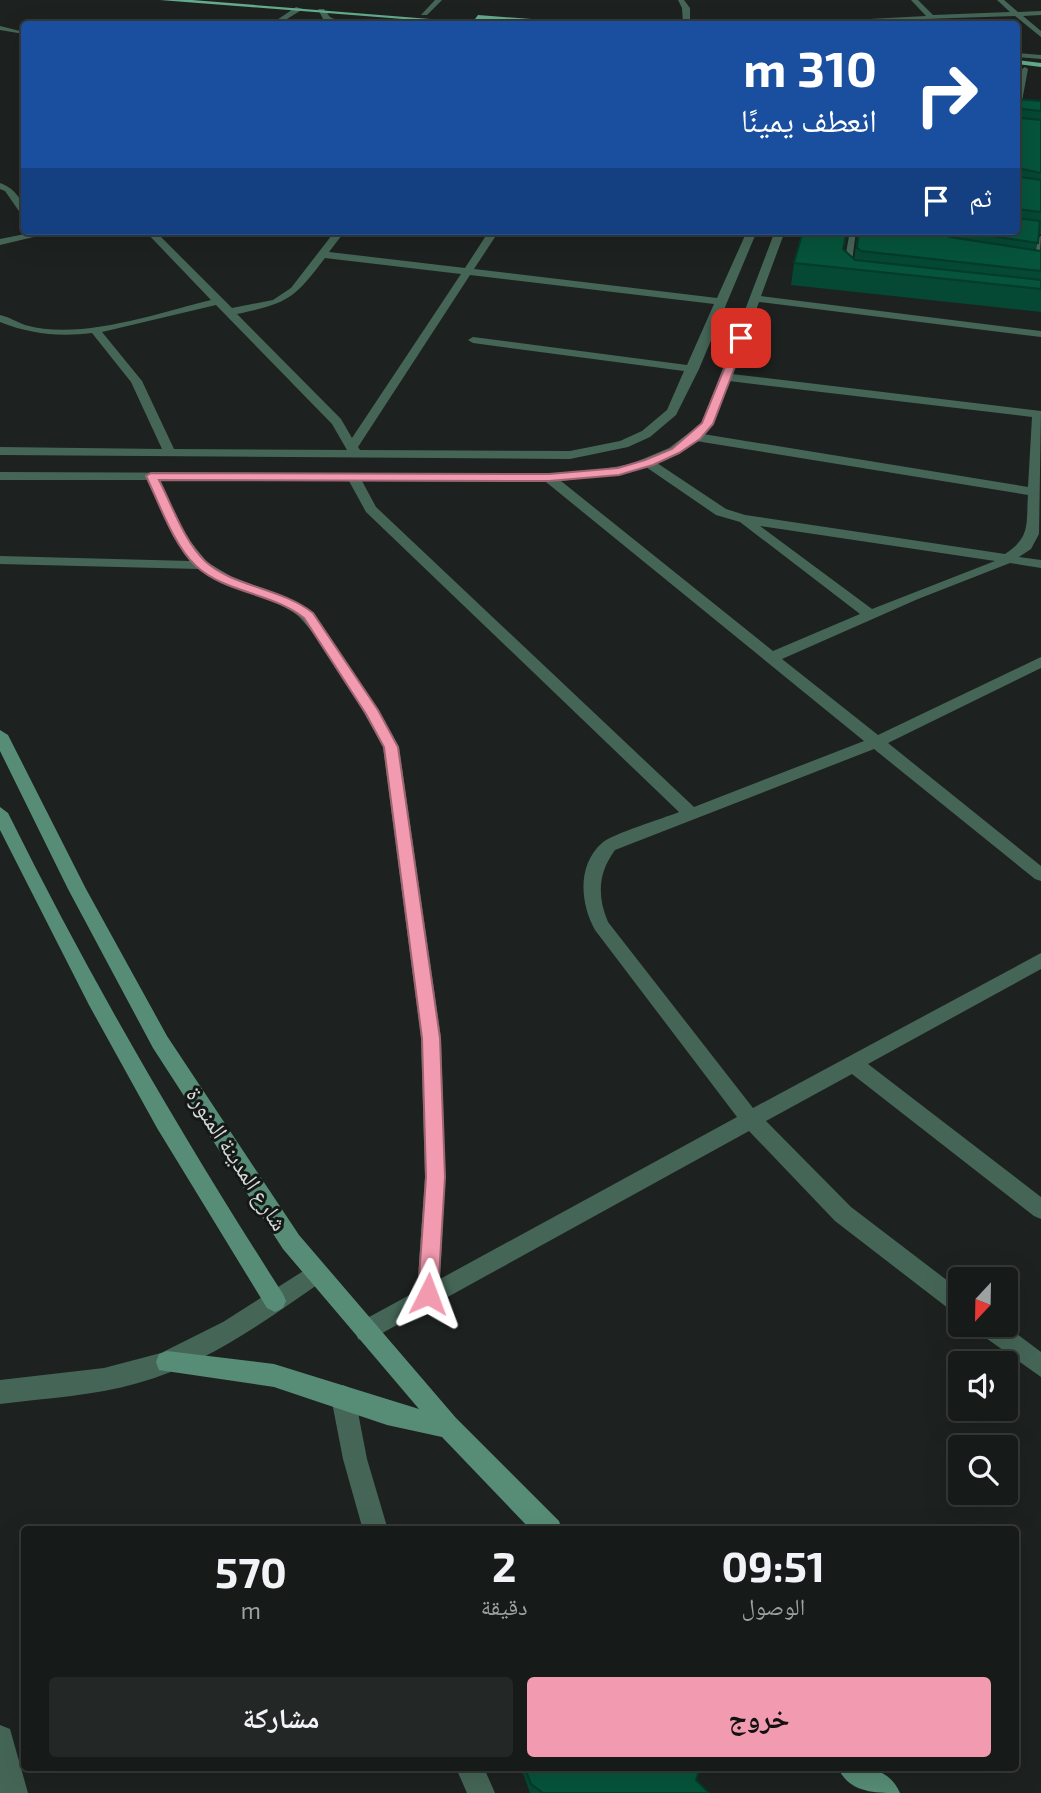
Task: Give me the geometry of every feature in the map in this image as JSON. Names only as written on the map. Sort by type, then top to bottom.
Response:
[{"type":"main road","points":[[163,0],[450,21]]},
{"type":"main road","points":[[257,0],[532,21]]},
{"type":"main road","points":[[1020,62],[1041,65]]},
{"type":"main road","points":[[1021,69],[1041,71]]},
{"type":"main road","name":"شارع المدينة المنورة","points":[[0,735],[77,889],[160,1042],[291,1242],[448,1426],[546,1526]]},
{"type":"main road","name":"شارع المدينة المنورة","points":[[0,813],[52,922],[140,1083],[195,1176],[275,1301]]},
{"type":"main road","points":[[167,1362],[274,1376],[412,1422],[448,1426]]},
{"type":"main road","points":[[856,1771],[886,1793]]},
{"type":"street","points":[[424,13],[439,0]]},
{"type":"street","points":[[681,0],[686,8],[687,21]]},
{"type":"street","points":[[914,0],[931,17]]},
{"type":"street","points":[[1000,0],[1041,35]]},
{"type":"street","points":[[280,21],[299,9]]},
{"type":"street","points":[[321,11],[327,19],[333,21]]},
{"type":"street","points":[[844,21],[1041,13]]},
{"type":"street","points":[[0,186],[8,189],[21,208]]},
{"type":"street","points":[[0,242],[34,235]]},
{"type":"street","points":[[154,235],[337,422],[355,450]]},
{"type":"street","points":[[229,312],[276,302],[295,290],[337,235]]},
{"type":"street","points":[[355,450],[492,235]]},
{"type":"street","points":[[0,452],[235,453],[355,450],[570,455],[624,444],[663,423],[679,401],[750,235]]},
{"type":"street","points":[[0,476],[549,478],[585,476],[649,463],[676,451],[696,437],[708,424],[779,235]]},
{"type":"street","points":[[320,254],[721,302]]},
{"type":"street","points":[[755,298],[1041,334]]},
{"type":"street","points":[[0,318],[27,329],[48,332],[95,330],[219,301]]},
{"type":"street","points":[[95,330],[136,381],[170,453]]},
{"type":"street","points":[[473,340],[693,369]]},
{"type":"street","points":[[727,377],[1039,415],[1038,493],[1032,534],[1026,546],[1007,559],[771,658]]},
{"type":"street","points":[[696,437],[1038,493]]},
{"type":"street","points":[[234,476],[235,453]]},
{"type":"street","points":[[649,463],[721,512],[743,519],[1041,564]]},
{"type":"street","points":[[151,476],[190,553],[202,565],[217,575],[295,605],[308,616],[373,713],[391,747],[431,1038],[435,1177],[428,1294]]},
{"type":"street","points":[[353,476],[371,509],[690,814]]},
{"type":"street","points":[[549,478],[1041,875]]},
{"type":"street","points":[[743,519],[871,615]]},
{"type":"street","points":[[0,560],[202,565]]},
{"type":"street","points":[[948,1295],[842,1214],[750,1119],[601,925],[590,897],[594,869],[609,846],[876,742],[1041,662]]},
{"type":"street","points":[[366,1331],[428,1294],[852,1063],[1036,970]]},
{"type":"street","points":[[852,1063],[1041,1209]]},
{"type":"street","points":[[0,1392],[107,1379],[167,1362],[218,1338],[316,1273]]},
{"type":"street","points":[[1003,1337],[1041,1366]]},
{"type":"street","points":[[343,1397],[355,1459],[375,1526]]},
{"type":"street","points":[[0,1739],[14,1793]]},
{"type":"street","points":[[471,1771],[481,1793]]},
{"type":"lane","points":[[0,28],[21,32]]},
{"type":"lane","points":[[1020,55],[1041,57]]},
{"type":"lane","points":[[1020,103],[1041,111]]},
{"type":"lane","points":[[852,235],[846,271],[854,277]]},
{"type":"lane","points":[[1024,267],[1039,270],[1041,238],[1029,236]]},
{"type":"building","points":[[1020,99],[1041,101],[1041,111],[1022,109],[1020,114]]},
{"type":"building","points":[[1020,117],[1041,120],[1041,173],[1023,169],[1020,172]]},
{"type":"building","points":[[1020,177],[1041,180],[1041,212],[1020,209]]},
{"type":"building","points":[[1020,218],[1040,221],[1038,243],[985,235],[1020,235]]},
{"type":"building","points":[[802,235],[846,235],[843,249],[855,260],[1041,280],[1041,289],[794,263]]},
{"type":"building","points":[[859,235],[949,235],[1041,251],[1041,271],[861,251],[857,248]]},
{"type":"building","points":[[526,1771],[699,1771],[696,1780],[709,1793],[543,1793],[531,1784]]},
{"type":"route","points":[[428,1294],[435,1177],[431,1038],[391,747],[373,713],[308,616],[295,605],[217,575],[202,565],[190,553],[151,476],[549,478],[619,471],[649,463],[676,451],[696,437],[708,424],[741,338]]}]
